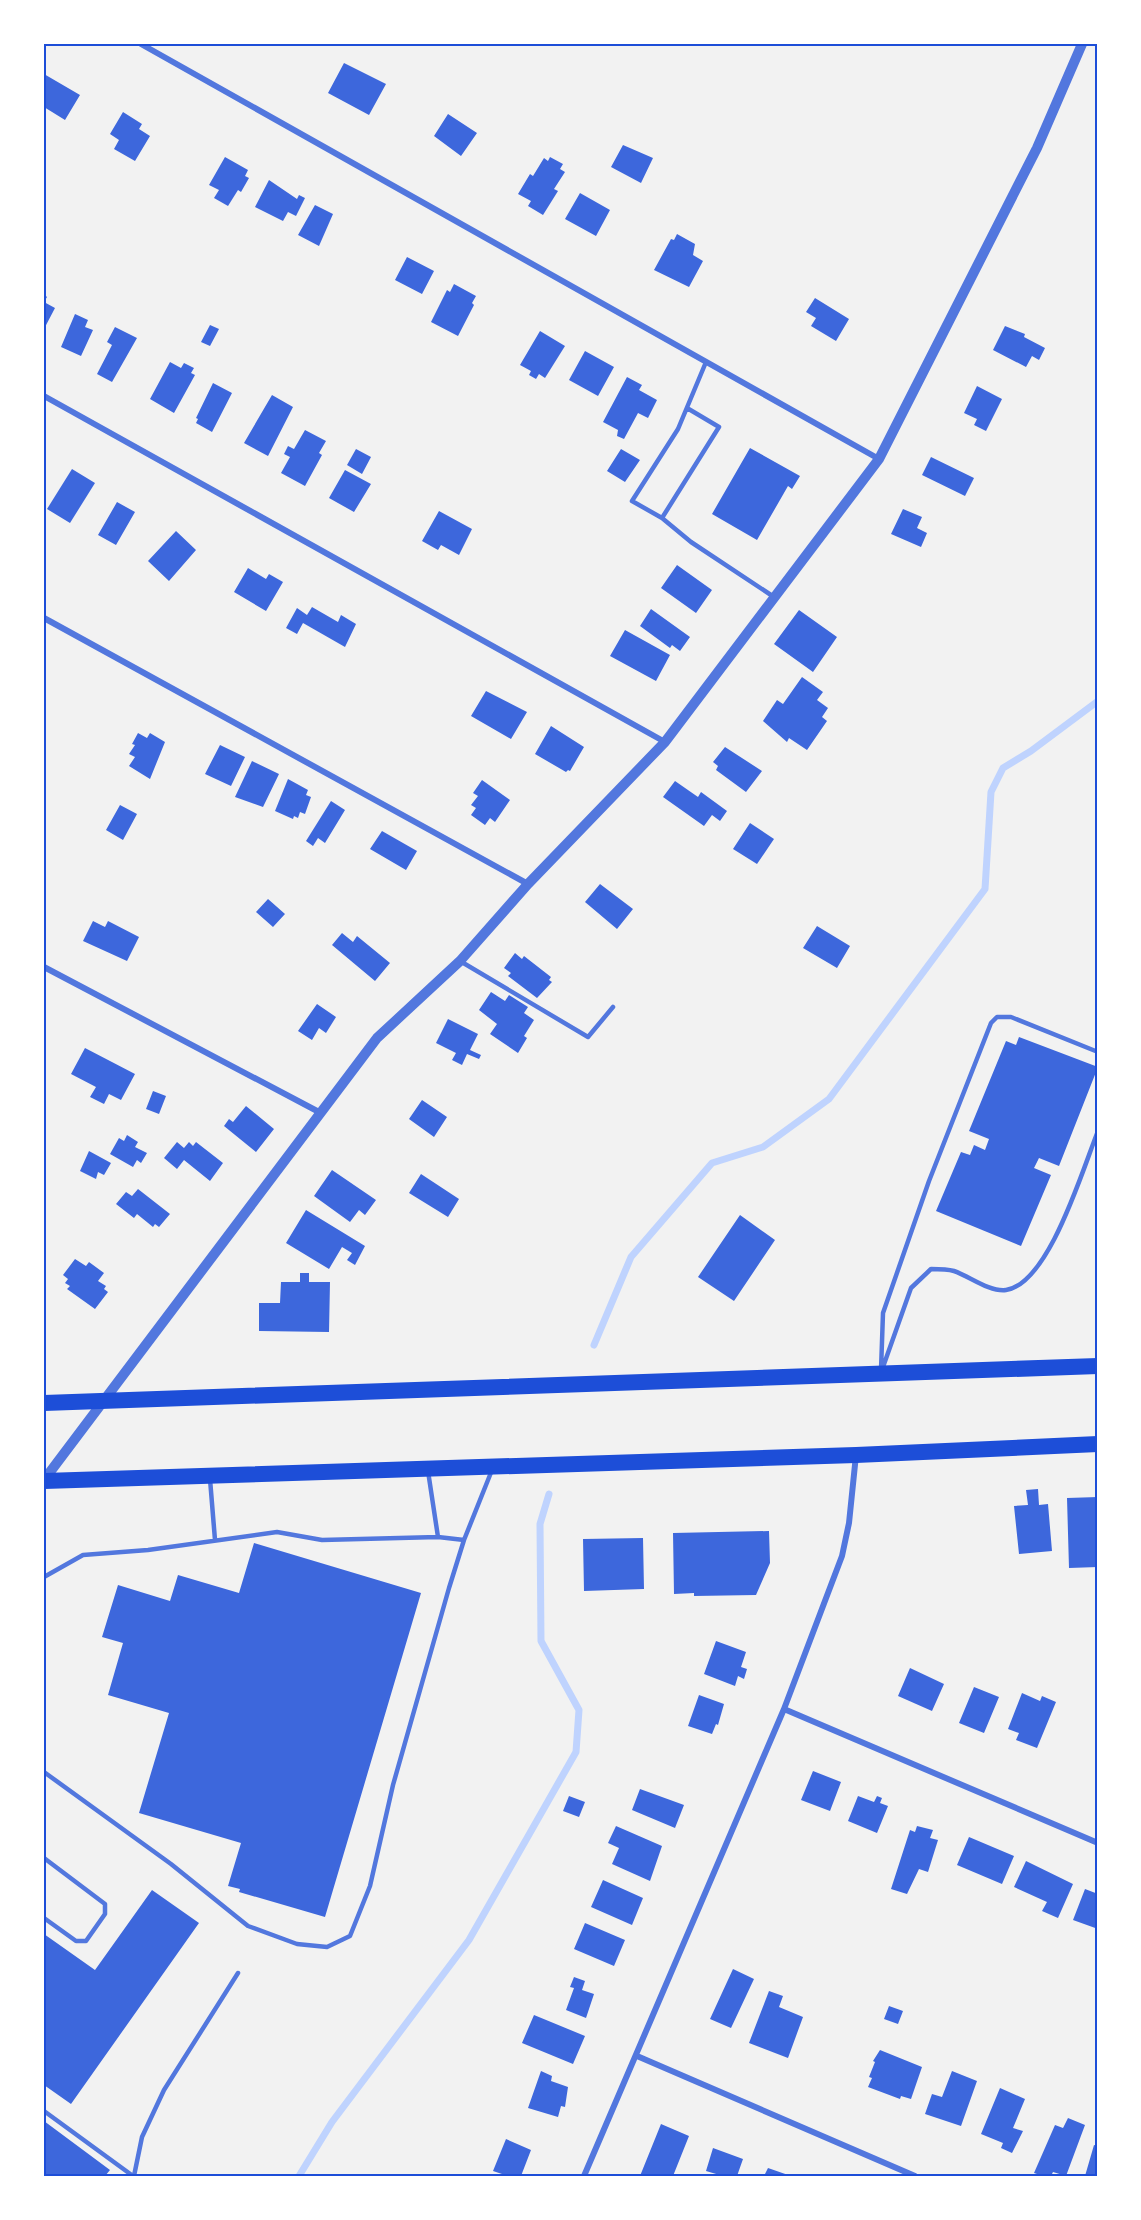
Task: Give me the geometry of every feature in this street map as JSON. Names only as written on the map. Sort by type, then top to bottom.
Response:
[{"type":"highway","points":[[44,1403],[1098,1366]]},
{"type":"highway","points":[[44,1481],[856,1455],[1098,1444]]},
{"type":"street","points":[[141,44],[879,459]]},
{"type":"street","points":[[44,1481],[319,1112],[377,1038],[460,961],[528,884],[665,742],[879,459],[1037,148],[1082,44]]},
{"type":"street","points":[[44,396],[665,742]]},
{"type":"street","points":[[44,618],[528,884]]},
{"type":"street","points":[[44,967],[319,1112]]},
{"type":"street","points":[[584,2176],[784,1709],[842,1556],[849,1522],[856,1455]]},
{"type":"street","points":[[784,1709],[1098,1843]]},
{"type":"street","points":[[637,2056],[915,2176]]},
{"type":"lane","points":[[706,362],[678,429],[632,501],[662,518],[691,542],[775,598]]},
{"type":"lane","points":[[662,518],[719,427],[687,408]]},
{"type":"lane","points":[[460,961],[588,1037],[613,1007]]},
{"type":"lane","points":[[881,1372],[883,1313],[929,1180],[991,1023],[997,1017],[1011,1017],[1098,1052]]},
{"type":"lane","points":[[881,1372],[911,1288],[931,1269],[953,1271],[1003,1291],[1014,1288],[1033,1274],[1053,1245],[1098,1131]]},
{"type":"lane","points":[[44,1772],[171,1864],[248,1926],[297,1944],[327,1947],[350,1936],[369,1886],[422,1678],[464,1540],[494,1467]]},
{"type":"lane","points":[[428,1469],[438,1537]]},
{"type":"lane","points":[[210,1476],[215,1540]]},
{"type":"lane","points":[[44,1577],[83,1555],[148,1550],[277,1532],[322,1540],[414,1540],[438,1537],[464,1540]]},
{"type":"lane","points":[[44,1858],[105,1904],[105,1914],[86,1941],[75,1941],[44,1918]]},
{"type":"lane","points":[[44,2111],[134,2176],[142,2137],[164,2090],[238,1973]]},
{"type":"building","points":[[344,63],[386,84],[369,115],[328,93]]},
{"type":"building","points":[[44,74],[80,95],[65,120],[44,107]]},
{"type":"building","points":[[123,112],[142,124],[139,129],[150,136],[135,161],[114,149],[119,140],[110,134]]},
{"type":"building","points":[[448,114],[477,133],[461,156],[434,136]]},
{"type":"building","points":[[623,145],[653,158],[641,183],[611,167]]},
{"type":"building","points":[[225,157],[248,170],[245,176],[249,178],[241,192],[238,190],[228,206],[214,198],[219,190],[209,185]]},
{"type":"building","points":[[550,157],[563,164],[560,169],[565,172],[554,189],[558,191],[543,215],[528,206],[531,201],[518,194],[530,174],[533,176],[544,158],[548,161]]},
{"type":"building","points":[[269,180],[297,199],[299,195],[305,198],[296,216],[288,212],[283,221],[255,207]]},
{"type":"building","points":[[580,193],[610,210],[596,236],[565,219]]},
{"type":"building","points":[[315,205],[333,214],[319,246],[298,235]]},
{"type":"building","points":[[677,234],[695,244],[693,255],[703,261],[689,287],[654,270],[671,239],[674,240]]},
{"type":"building","points":[[407,257],[434,271],[422,294],[395,280]]},
{"type":"building","points":[[454,284],[476,296],[472,303],[474,305],[458,336],[431,322],[447,290],[450,292]]},
{"type":"building","points":[[815,298],[849,319],[836,341],[811,326],[816,318],[806,312]]},
{"type":"building","points":[[44,302],[55,308],[44,329]]},
{"type":"building","points":[[75,314],[88,320],[85,327],[93,330],[81,356],[61,347]]},
{"type":"building","points":[[210,325],[219,329],[210,346],[201,342]]},
{"type":"building","points":[[1005,326],[1025,334],[1024,337],[1045,348],[1039,360],[1032,356],[1026,367],[993,350]]},
{"type":"building","points":[[115,327],[137,338],[112,382],[97,374],[112,345],[107,342]]},
{"type":"building","points":[[540,331],[565,346],[545,378],[539,374],[536,379],[529,375],[531,371],[520,365]]},
{"type":"building","points":[[585,351],[614,367],[598,396],[569,380]]},
{"type":"building","points":[[170,362],[181,368],[184,363],[194,368],[191,373],[195,375],[174,413],[150,399]]},
{"type":"building","points":[[627,377],[642,385],[639,390],[657,400],[648,418],[638,413],[624,439],[617,436],[618,430],[603,422]]},
{"type":"building","points":[[213,383],[232,393],[212,432],[196,423],[198,419],[196,418]]},
{"type":"building","points":[[977,386],[1002,399],[986,431],[974,425],[977,419],[964,413]]},
{"type":"building","points":[[272,395],[293,407],[268,456],[244,443]]},
{"type":"building","points":[[305,430],[326,441],[319,453],[322,455],[305,486],[281,473],[290,457],[284,454],[288,446],[294,449]]},
{"type":"building","points":[[750,448],[800,476],[792,489],[788,486],[757,540],[712,514]]},
{"type":"building","points":[[356,449],[371,457],[362,474],[347,465]]},
{"type":"building","points":[[621,449],[640,460],[625,482],[607,471]]},
{"type":"building","points":[[931,457],[974,478],[965,496],[922,475]]},
{"type":"building","points":[[72,469],[95,483],[70,523],[47,509]]},
{"type":"building","points":[[345,470],[371,484],[354,512],[329,498]]},
{"type":"building","points":[[117,502],[135,512],[116,545],[98,535]]},
{"type":"building","points":[[903,509],[922,517],[917,528],[927,533],[921,547],[891,534]]},
{"type":"building","points":[[439,511],[472,529],[459,555],[441,545],[438,550],[422,541]]},
{"type":"building","points":[[176,531],[196,550],[169,581],[148,561]]},
{"type":"building","points":[[677,565],[712,590],[696,613],[661,588]]},
{"type":"building","points":[[248,568],[266,579],[269,574],[283,582],[266,611],[234,592]]},
{"type":"building","points":[[312,607],[338,622],[341,615],[356,624],[345,647],[303,623],[297,634],[286,628],[297,608],[307,615]]},
{"type":"building","points":[[651,609],[690,637],[680,651],[672,645],[670,648],[640,626]]},
{"type":"building","points":[[799,610],[837,637],[813,672],[774,644]]},
{"type":"building","points":[[625,630],[670,655],[656,681],[610,656]]},
{"type":"building","points":[[802,677],[823,692],[817,700],[828,708],[822,717],[827,721],[807,750],[789,738],[787,742],[763,721],[777,700],[783,704]]},
{"type":"building","points":[[486,691],[527,712],[511,739],[471,716]]},
{"type":"building","points":[[551,726],[584,747],[570,771],[566,772],[535,754]]},
{"type":"building","points":[[138,733],[147,738],[150,733],[165,742],[150,779],[129,766],[135,757],[129,754],[135,745],[132,744]]},
{"type":"building","points":[[220,745],[245,757],[231,786],[205,774]]},
{"type":"building","points":[[725,747],[762,771],[746,792],[716,770],[718,766],[713,762]]},
{"type":"building","points":[[252,761],[279,774],[263,807],[235,797]]},
{"type":"building","points":[[288,779],[308,790],[306,795],[311,797],[305,814],[300,812],[298,818],[294,816],[293,819],[275,811]]},
{"type":"building","points":[[482,780],[510,800],[495,822],[490,818],[485,825],[471,815],[476,808],[471,805],[478,796],[473,793]]},
{"type":"building","points":[[675,781],[698,797],[701,792],[727,811],[720,821],[712,815],[704,826],[663,797]]},
{"type":"building","points":[[331,801],[345,810],[325,843],[318,838],[313,846],[306,841]]},
{"type":"building","points":[[120,805],[137,814],[123,840],[106,830]]},
{"type":"building","points":[[750,823],[774,839],[757,864],[733,849]]},
{"type":"building","points":[[382,831],[417,851],[406,870],[370,849]]},
{"type":"building","points":[[600,884],[633,909],[617,929],[585,902]]},
{"type":"building","points":[[268,899],[285,914],[273,927],[256,912]]},
{"type":"building","points":[[93,921],[105,927],[108,921],[139,937],[127,961],[83,941]]},
{"type":"building","points":[[817,926],[850,946],[837,968],[803,948]]},
{"type":"building","points":[[342,933],[353,942],[357,936],[390,963],[375,981],[332,945]]},
{"type":"building","points":[[515,953],[522,959],[524,956],[551,977],[549,980],[552,982],[537,998],[508,976],[511,973],[504,968]]},
{"type":"building","points":[[491,992],[505,1001],[509,995],[528,1007],[524,1013],[534,1020],[524,1036],[527,1038],[518,1053],[490,1034],[497,1024],[479,1010]]},
{"type":"building","points":[[317,1004],[336,1017],[326,1033],[319,1028],[312,1040],[298,1031]]},
{"type":"building","points":[[448,1019],[478,1034],[470,1050],[481,1055],[479,1059],[467,1054],[462,1065],[452,1060],[456,1053],[436,1043]]},
{"type":"building","points":[[1019,1037],[1098,1067],[1059,1166],[1039,1158],[1034,1168],[1051,1175],[1021,1246],[936,1211],[961,1152],[970,1155],[974,1145],[985,1150],[989,1139],[969,1131],[1006,1041],[1016,1045]]},
{"type":"building","points":[[85,1048],[135,1074],[121,1100],[109,1094],[104,1104],[90,1097],[96,1087],[71,1074]]},
{"type":"building","points":[[153,1091],[166,1096],[159,1114],[146,1109]]},
{"type":"building","points":[[422,1100],[447,1117],[434,1137],[409,1119]]},
{"type":"building","points":[[246,1106],[274,1129],[256,1152],[224,1126],[229,1119],[233,1122]]},
{"type":"building","points":[[127,1135],[138,1142],[135,1147],[147,1153],[141,1163],[137,1160],[133,1167],[110,1154],[119,1138],[124,1141]]},
{"type":"building","points":[[177,1142],[184,1148],[189,1142],[193,1146],[196,1142],[223,1163],[210,1181],[184,1160],[177,1169],[164,1158]]},
{"type":"building","points":[[89,1151],[111,1163],[104,1175],[98,1172],[96,1179],[80,1171]]},
{"type":"building","points":[[332,1170],[376,1200],[365,1215],[359,1210],[350,1222],[314,1196]]},
{"type":"building","points":[[421,1174],[459,1199],[448,1217],[409,1193]]},
{"type":"building","points":[[138,1189],[170,1214],[159,1227],[155,1224],[153,1227],[137,1214],[134,1218],[116,1204],[126,1192],[132,1196]]},
{"type":"building","points":[[306,1210],[365,1246],[355,1265],[347,1260],[352,1253],[342,1247],[329,1269],[286,1243]]},
{"type":"building","points":[[740,1215],[775,1240],[734,1301],[698,1277]]},
{"type":"building","points":[[75,1259],[86,1266],[89,1262],[104,1273],[98,1281],[106,1286],[104,1289],[108,1292],[95,1309],[67,1289],[70,1286],[65,1283],[68,1279],[63,1275]]},
{"type":"building","points":[[300,1273],[309,1273],[309,1282],[330,1282],[329,1332],[259,1331],[259,1303],[280,1303],[281,1282],[300,1282]]},
{"type":"building","points":[[1038,1489],[1039,1505],[1048,1504],[1052,1551],[1019,1554],[1014,1506],[1028,1505],[1026,1490]]},
{"type":"building","points":[[1098,1497],[1098,1567],[1069,1568],[1067,1498]]},
{"type":"building","points":[[769,1531],[770,1563],[756,1595],[674,1594],[673,1533]]},
{"type":"building","points":[[643,1538],[644,1589],[584,1591],[583,1539]]},
{"type":"building","points":[[254,1543],[421,1593],[325,1917],[239,1892],[240,1889],[228,1886],[241,1843],[139,1813],[169,1713],[108,1695],[123,1643],[102,1637],[118,1585],[170,1601],[178,1575],[239,1593]]},
{"type":"building","points":[[716,1641],[746,1652],[741,1667],[747,1669],[744,1679],[738,1676],[735,1686],[704,1674]]},
{"type":"building","points":[[910,1668],[944,1684],[932,1711],[898,1696]]},
{"type":"building","points":[[974,1687],[999,1697],[984,1733],[959,1723]]},
{"type":"building","points":[[1022,1693],[1040,1701],[1042,1696],[1056,1702],[1037,1748],[1016,1740],[1019,1733],[1008,1729]]},
{"type":"building","points":[[699,1695],[724,1704],[718,1725],[716,1724],[712,1734],[688,1726]]},
{"type":"building","points":[[813,1771],[841,1782],[830,1811],[801,1800]]},
{"type":"building","points":[[640,1789],[684,1805],[675,1828],[632,1810]]},
{"type":"building","points":[[569,1796],[585,1802],[579,1817],[563,1811]]},
{"type":"building","points":[[858,1796],[874,1802],[877,1796],[882,1798],[880,1803],[888,1806],[877,1833],[848,1821]]},
{"type":"building","points":[[616,1826],[662,1846],[650,1881],[612,1864],[619,1848],[608,1843]]},
{"type":"building","points":[[917,1826],[933,1830],[930,1838],[938,1840],[928,1872],[919,1869],[907,1894],[891,1889],[910,1830],[915,1832]]},
{"type":"building","points":[[969,1837],[1014,1856],[1002,1884],[957,1865]]},
{"type":"building","points":[[1026,1861],[1073,1884],[1058,1918],[1042,1911],[1047,1902],[1014,1887]]},
{"type":"building","points":[[603,1880],[643,1898],[632,1925],[591,1907]]},
{"type":"building","points":[[1085,1889],[1098,1894],[1098,1929],[1073,1920]]},
{"type":"building","points":[[152,1890],[199,1923],[71,2104],[44,2085],[44,1934],[95,1970]]},
{"type":"building","points":[[585,1923],[625,1940],[614,1966],[574,1949]]},
{"type":"building","points":[[733,1969],[754,1979],[731,2028],[710,2019]]},
{"type":"building","points":[[574,1977],[585,1981],[582,1990],[594,1994],[586,2018],[566,2010],[574,1988],[570,1987]]},
{"type":"building","points":[[769,1991],[783,1996],[779,2007],[803,2017],[788,2058],[749,2043]]},
{"type":"building","points":[[889,2006],[903,2011],[898,2024],[884,2019]]},
{"type":"building","points":[[534,2015],[585,2036],[573,2064],[522,2043]]},
{"type":"building","points":[[880,2050],[922,2067],[911,2099],[901,2096],[900,2099],[868,2087],[872,2078],[869,2077],[875,2062],[873,2061]]},
{"type":"building","points":[[541,2071],[552,2076],[551,2081],[568,2087],[565,2107],[561,2106],[558,2117],[528,2108]]},
{"type":"building","points":[[952,2071],[977,2081],[961,2126],[925,2114],[932,2094],[942,2097]]},
{"type":"building","points":[[1000,2088],[1025,2099],[1013,2128],[1023,2131],[1012,2153],[1001,2148],[1003,2143],[981,2134]]},
{"type":"building","points":[[1068,2118],[1085,2125],[1066,2176],[1053,2172],[1051,2176],[1034,2173],[1055,2125],[1063,2128]]},
{"type":"building","points":[[44,2121],[110,2170],[105,2176],[44,2176]]},
{"type":"building","points":[[661,2124],[689,2136],[673,2176],[640,2176]]},
{"type":"building","points":[[506,2139],[531,2150],[521,2176],[508,2176],[493,2171]]},
{"type":"building","points":[[1094,2145],[1098,2146],[1098,2176],[1085,2176]]},
{"type":"building","points":[[713,2148],[743,2159],[737,2176],[723,2176],[706,2171]]},
{"type":"building","points":[[768,2168],[791,2176],[764,2176]]},
{"type":"waterway","points":[[594,1345],[631,1257],[712,1163],[763,1147],[829,1099],[985,889],[991,792],[1003,768],[1031,751],[1098,701]]},
{"type":"waterway","points":[[299,2176],[332,2122],[469,1940],[576,1752],[579,1710],[541,1641],[540,1524],[549,1494]]}]
